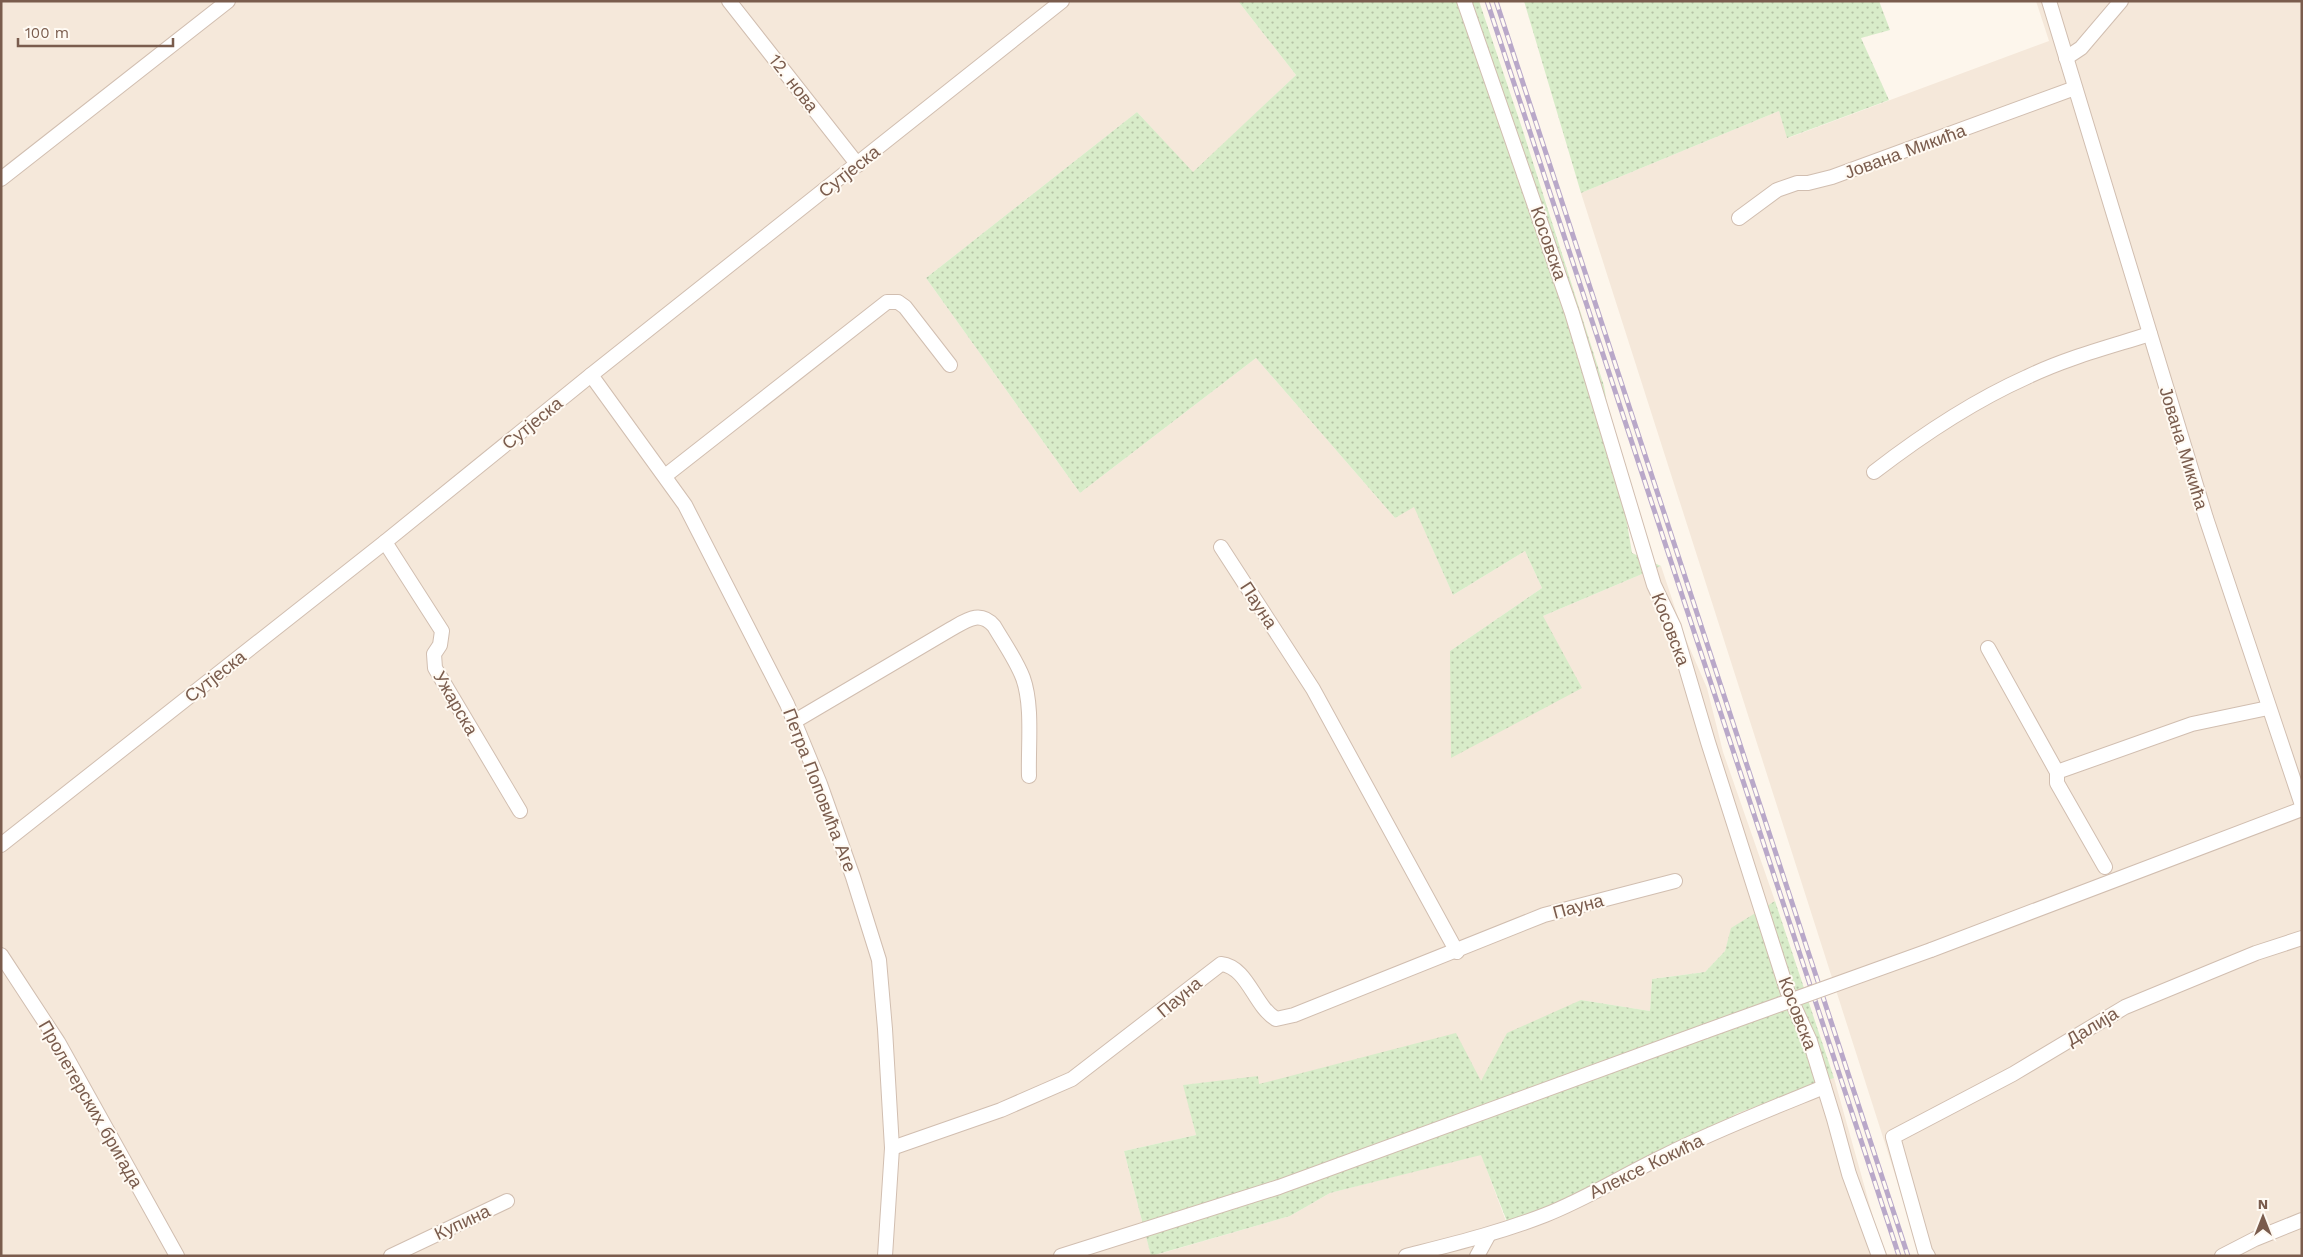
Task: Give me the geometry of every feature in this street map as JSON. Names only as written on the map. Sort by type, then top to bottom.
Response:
[{"type":"street","points":[[1,179],[228,1]]},
{"type":"street","name":"12. нова","points":[[730,1],[858,165]]},
{"type":"street","name":"Сутјеска","points":[[1,845],[385,542],[591,375],[858,165],[1062,1]]},
{"type":"street","name":"Косовска","points":[[1464,1],[1572,313],[1654,585],[1674,627],[1708,742],[1788,993],[1810,1041],[1849,1174],[1879,1256]]},
{"type":"street","name":"Јована Микића","points":[[2049,1],[2206,518],[2302,805]]},
{"type":"street","points":[[2066,58],[2081,48],[2121,1]]},
{"type":"street","name":"Јована Микића","points":[[1738,218],[1777,190],[1797,183],[1808,183],[1832,177],[2076,88]]},
{"type":"street","points":[[665,476],[887,302],[895,301],[905,307],[950,365]]},
{"type":"street","points":[[1874,472],[1934,426],[1996,392],[2061,363],[2150,334]]},
{"type":"street","name":"Петра Поповића Аге","points":[[591,375],[685,505],[795,722],[854,877],[879,960],[892,1148],[885,1256]]},
{"type":"street","name":"Ужарска","points":[[385,542],[442,631],[440,645],[434,654],[434,668],[520,811]]},
{"type":"street","name":"Пауна","points":[[1221,547],[1314,689],[1457,952]]},
{"type":"street","points":[[795,722],[968,619],[980,617],[989,621],[994,626],[1025,684],[1029,776]]},
{"type":"street","points":[[1988,648],[2057,772],[2057,783],[2105,867]]},
{"type":"street","points":[[2057,772],[2192,724],[2268,708]]},
{"type":"street","points":[[1061,1256],[1279,1187],[1931,950],[2302,809]]},
{"type":"street","name":"Пауна","points":[[892,1148],[1001,1110],[1072,1079],[1221,964],[1230,965],[1238,972],[1268,1014],[1276,1019],[1294,1015],[1457,952],[1544,915],[1675,881]]},
{"type":"street","name":"Далија","points":[[1928,1256],[1893,1137],[2013,1074],[2125,1007],[2256,952],[2302,938]]},
{"type":"street","name":"Пролетерских бригада","points":[[1,955],[58,1042],[177,1256]]},
{"type":"street","name":"Алексе Кокића","points":[[1406,1256],[1488,1236],[1546,1215],[1629,1175],[1662,1156],[1756,1114],[1824,1087]]},
{"type":"street","name":"Купина","points":[[391,1256],[507,1201]]},
{"type":"street","points":[[2222,1256],[2254,1239],[2302,1220]]},
{"type":"street","points":[[1477,1256],[1488,1236]]},
{"type":"shaded area","points":[[1,1],[1050,1],[1031,16],[1040,27],[1072,1],[1238,1],[1296,75],[1193,173],[1137,112],[926,278],[1080,493],[1256,358],[1395,518],[1414,506],[1453,595],[1525,551],[1542,588],[1450,651],[1543,616],[1661,566],[1684,635],[1707,688],[1723,752],[1775,901],[1732,928],[1725,951],[1705,972],[1652,979],[1650,1011],[1581,1000],[1480,1081],[1258,1087],[1258,1077],[1184,1085],[1196,1135],[1124,1151],[1151,1256],[1,1256]]},
{"type":"shaded area","points":[[2036,1],[2302,1],[2302,1256],[1921,1256],[1581,193],[1779,111],[1788,138],[2049,41]]},
{"type":"shaded area","points":[[1834,1078],[1884,1256],[1152,1256],[1290,1216],[1330,1193],[1481,1154],[1507,1224],[1606,1183],[1738,1113]]},
{"type":"green space","points":[[1238,1],[1479,1],[1523,131],[1604,386],[1632,553],[1661,566],[1543,616],[1582,688],[1451,758],[1450,651],[1542,588],[1525,551],[1453,595],[1414,507],[1395,518],[1256,358],[1080,493],[926,278],[1137,112],[1193,172],[1296,75]]},
{"type":"green space","points":[[1524,1],[1879,1],[1890,30],[1861,38],[1889,100],[1787,138],[1779,111],[1581,193]]},
{"type":"green space","points":[[1775,901],[1834,1078],[1738,1113],[1606,1183],[1508,1224],[1481,1155],[1330,1193],[1290,1216],[1151,1256],[1124,1151],[1196,1135],[1183,1085],[1258,1076],[1259,1084],[1456,1033],[1481,1081],[1507,1033],[1581,1000],[1650,1011],[1652,979],[1705,972],[1725,951],[1731,928]]},
{"type":"railway","points":[[1487,1],[1899,1256]]},
{"type":"railway","points":[[1496,1],[1908,1256]]}]
